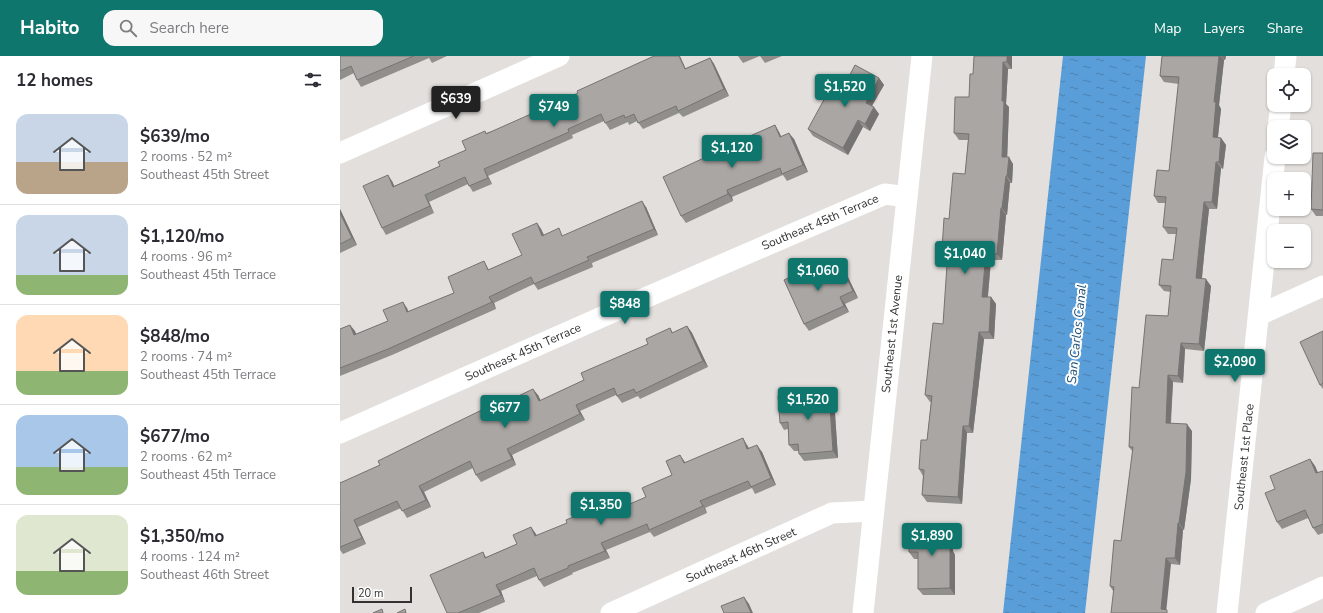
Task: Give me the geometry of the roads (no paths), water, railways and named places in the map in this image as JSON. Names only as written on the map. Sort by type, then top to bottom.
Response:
[{"type":"street","points":[[340,154],[559,56]]},
{"type":"street","name":"Southeast 1st Avenue","points":[[863,613],[922,56]]},
{"type":"street","points":[[1285,68],[1286,56]]},
{"type":"street","name":"Southeast 1st Place","points":[[1227,613],[1274,164]]},
{"type":"street","name":"Southeast 45th Terrace","points":[[340,433],[638,301],[885,194],[907,197]]},
{"type":"street","points":[[1259,315],[1323,286]]},
{"type":"street","name":"Southeast 46th Street","points":[[611,613],[832,513],[874,511]]},
{"type":"street","points":[[1266,613],[1323,588]]},
{"type":"water","name":"San Carlos Canal","points":[[1063,56],[1146,56],[1085,613],[1003,613]]}]
